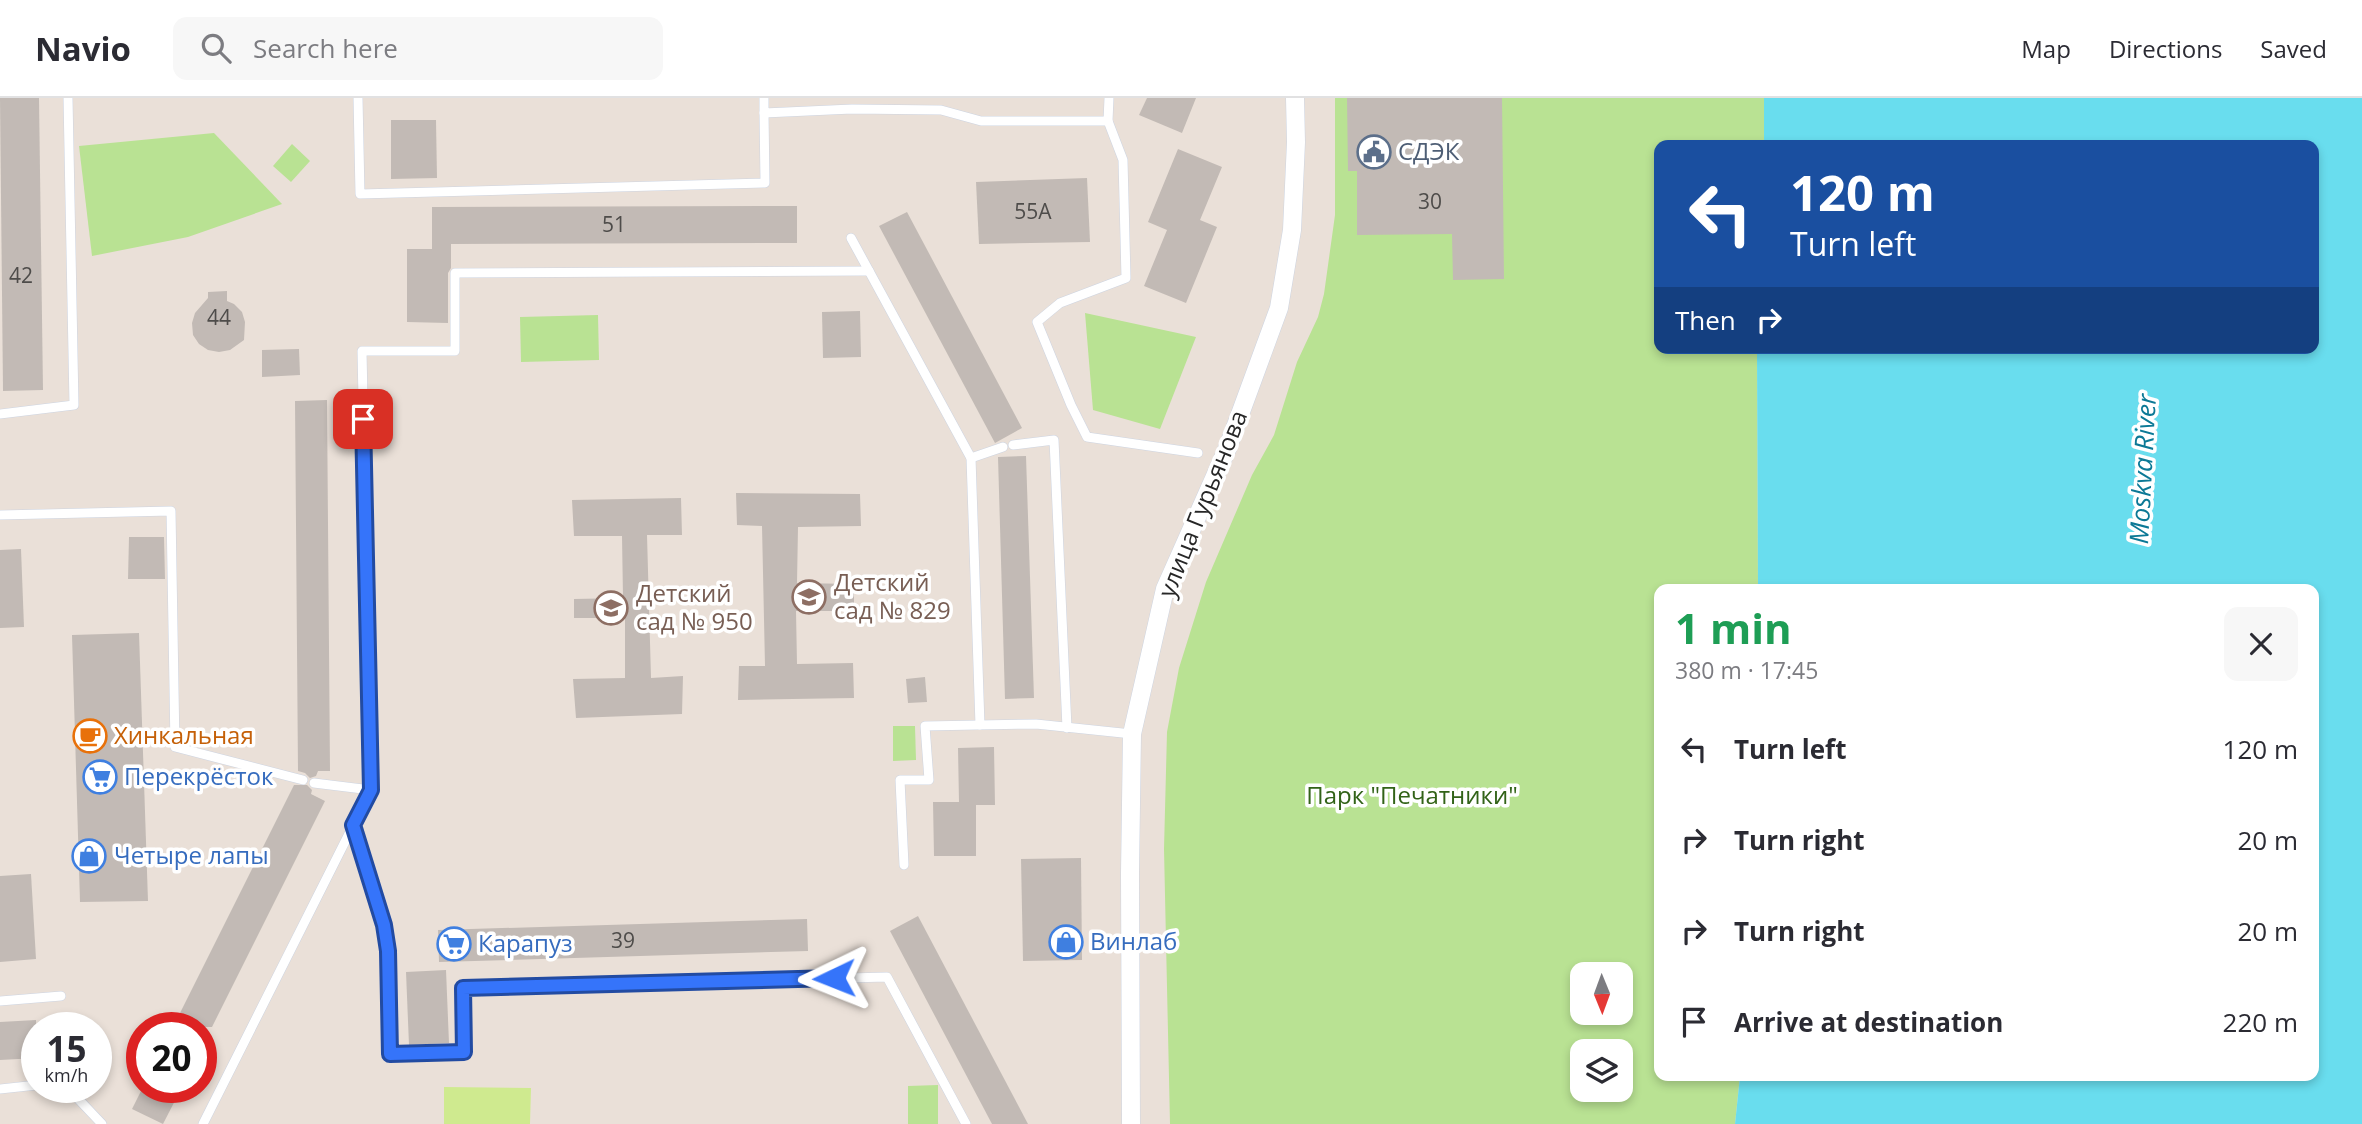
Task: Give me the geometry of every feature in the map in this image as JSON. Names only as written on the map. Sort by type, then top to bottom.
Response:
[{"type":"street","name":"улица Гурьянова","points":[[1131,1124],[1132,734],[1165,589],[1228,447],[1279,308],[1292,230],[1295,98]]},
{"type":"lane","points":[[0,414],[74,405],[68,98]]},
{"type":"lane","points":[[358,98],[360,194],[765,183],[764,98]]},
{"type":"lane","points":[[852,109],[853,98]]},
{"type":"lane","points":[[1109,98],[1108,121],[1123,160],[1126,278],[1060,303],[1037,322],[1087,437],[1198,453]]},
{"type":"lane","points":[[764,113],[852,109],[941,110],[981,121],[1108,121]]},
{"type":"lane","points":[[851,238],[971,458],[980,725]]},
{"type":"lane","points":[[202,1124],[371,790],[362,351],[455,351],[455,273],[869,271]]},
{"type":"lane","points":[[971,458],[1008,446],[1054,440],[1067,728]]},
{"type":"lane","points":[[0,515],[171,511],[176,747],[303,780]]},
{"type":"lane","points":[[904,865],[900,780],[929,780],[926,726],[1036,724],[1132,734]]},
{"type":"lane","points":[[314,783],[371,790]]},
{"type":"lane","points":[[353,825],[384,925],[388,951],[390,1054],[464,1052],[463,988],[887,977],[966,1124]]},
{"type":"lane","points":[[0,1001],[61,996]]},
{"type":"lane","points":[[0,1089],[21,1087]]},
{"type":"lane","points":[[82,1103],[102,1124]]},
{"type":"green space","name":"Парк \"Печатники\"","points":[[1335,98],[1764,98],[1764,140],[1654,140],[1654,354],[1757,354],[1758,584],[1654,584],[1654,1081],[1739,1081],[1735,1124],[1170,1124],[1164,849],[1167,732],[1179,668],[1206,582],[1252,475],[1274,435],[1297,362],[1318,317],[1324,294],[1335,215]]},
{"type":"green space","points":[[214,133],[282,204],[188,237],[92,256],[79,146]]},
{"type":"green space","points":[[292,144],[310,161],[291,182],[273,166]]},
{"type":"green space","points":[[1085,313],[1196,337],[1160,429],[1093,410]]},
{"type":"green space","points":[[598,315],[599,360],[521,362],[520,317]]},
{"type":"green space","points":[[893,726],[915,726],[916,760],[893,761]]},
{"type":"green space","points":[[938,1085],[938,1124],[908,1124],[908,1086]]},
{"type":"green space","points":[[444,1087],[531,1088],[530,1124],[444,1124]]},
{"type":"water","name":"Moskva River","points":[[1764,98],[2362,98],[2362,1124],[1735,1124],[1739,1081],[2319,1081],[2319,584],[1758,584],[1757,354],[2319,354],[2319,140],[1764,140]]},
{"type":"building","points":[[0,98],[39,98],[43,390],[3,391]]},
{"type":"building","points":[[1147,98],[1196,98],[1182,133],[1139,115]]},
{"type":"building","points":[[1347,98],[1502,98],[1504,279],[1453,280],[1452,234],[1357,235],[1357,171],[1348,171]]},
{"type":"building","points":[[391,120],[436,120],[437,178],[391,179]]},
{"type":"building","points":[[1178,149],[1222,167],[1200,220],[1217,227],[1186,303],[1144,286],[1167,230],[1148,222]]},
{"type":"building","points":[[1087,178],[1090,242],[979,244],[976,182]]},
{"type":"building","points":[[797,206],[797,243],[451,244],[448,323],[407,322],[407,249],[432,249],[432,207]]},
{"type":"building","points":[[907,212],[1022,428],[995,443],[879,226]]},
{"type":"building","points":[[227,291],[227,301],[242,312],[245,322],[244,340],[230,350],[208,350],[199,344],[193,335],[195,313],[208,298],[208,292]]},
{"type":"building","points":[[860,311],[861,357],[823,358],[822,312]]},
{"type":"building","points":[[299,349],[300,375],[262,377],[262,350]]},
{"type":"building","points":[[327,400],[330,771],[318,771],[316,776],[310,778],[298,771],[295,401]]},
{"type":"building","points":[[1026,456],[1034,698],[1005,699],[998,457]]},
{"type":"building","name":"Детский сад № 829","points":[[736,493],[860,494],[861,526],[798,527],[797,583],[854,584],[854,611],[796,611],[797,664],[853,663],[854,698],[738,700],[739,666],[765,666],[762,526],[737,525]]},
{"type":"building","name":"Детский сад № 950","points":[[681,498],[682,535],[647,535],[651,678],[683,676],[682,714],[576,718],[573,679],[625,678],[625,618],[574,618],[574,599],[623,598],[622,536],[574,536],[572,500]]},
{"type":"building","points":[[129,537],[164,537],[165,579],[128,579]]},
{"type":"building","points":[[21,549],[24,627],[0,628],[0,550]]},
{"type":"building","points":[[139,633],[148,901],[80,902],[72,635]]},
{"type":"building","points":[[925,677],[927,702],[908,703],[906,679]]},
{"type":"building","points":[[994,747],[995,805],[976,805],[976,856],[934,856],[933,802],[959,802],[958,748]]},
{"type":"building","points":[[294,785],[307,785],[312,790],[311,794],[325,801],[217,1017],[217,1012],[180,1012]]},
{"type":"building","points":[[1081,858],[1082,960],[1023,961],[1021,859]]},
{"type":"building","points":[[31,874],[36,959],[0,962],[0,876]]},
{"type":"building","points":[[918,916],[1028,1124],[992,1124],[890,931]]},
{"type":"building","points":[[807,919],[808,951],[439,962],[438,930]]},
{"type":"building","points":[[446,970],[449,1043],[409,1045],[406,972]]},
{"type":"building","points":[[21,1021],[21,1059],[0,1060],[0,1022]]},
{"type":"building","points":[[135,1103],[174,1103],[163,1124],[132,1109]]},
{"type":"place","name":"СДЭК","points":[[1374,152]]},
{"type":"place","name":"Детский сад № 829","points":[[809,597]]},
{"type":"place","name":"Детский сад № 950","points":[[611,608]]},
{"type":"place","name":"Хинкальная","points":[[90,736]]},
{"type":"place","name":"Перекрёсток","points":[[100,777]]},
{"type":"place","name":"Четыре лапы","points":[[89,856]]},
{"type":"place","name":"Винлаб","points":[[1066,942]]},
{"type":"place","name":"Карапуз","points":[[454,944]]},
{"type":"route","points":[[363,419],[371,790],[353,825],[384,925],[388,951],[390,1054],[464,1052],[463,988],[834,978]]}]
